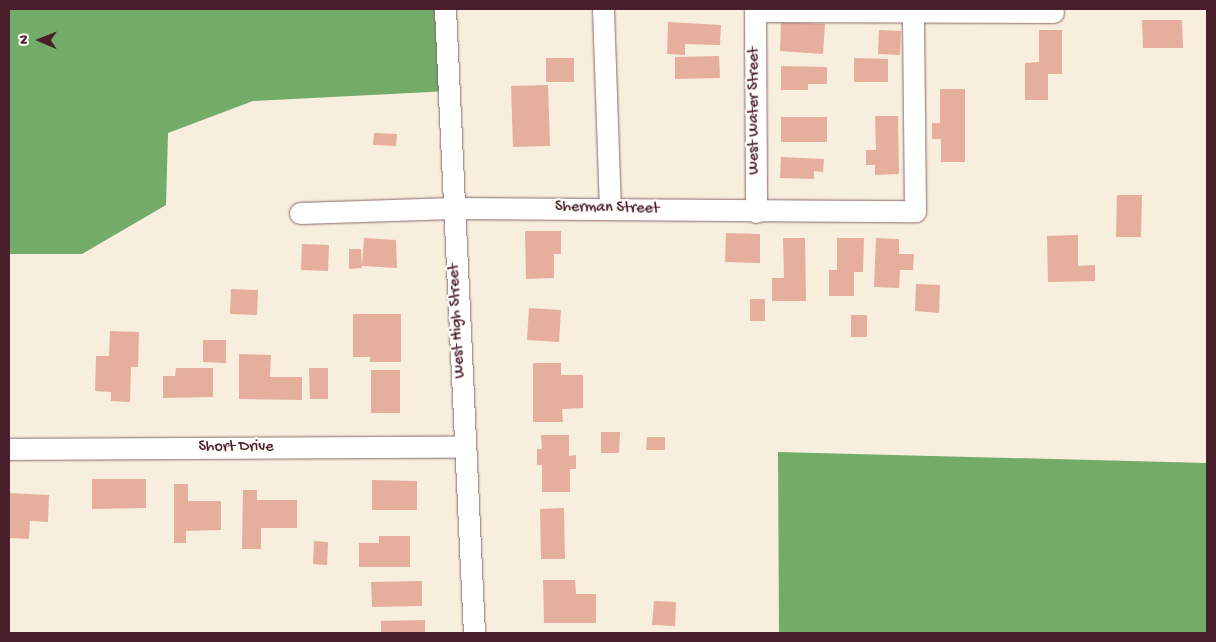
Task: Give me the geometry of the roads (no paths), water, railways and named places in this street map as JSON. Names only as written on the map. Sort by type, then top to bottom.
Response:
[{"type":"street","name":"West High Street","points":[[445,9],[474,633]]},
{"type":"street","points":[[603,9],[610,208]]},
{"type":"street","points":[[755,10],[1053,12]]},
{"type":"street","name":"West Water Street","points":[[755,10],[756,212]]},
{"type":"street","name":"Sherman Street","points":[[300,213],[453,208],[610,208],[756,212],[915,211],[913,10]]},
{"type":"street","name":"Short Drive","points":[[9,449],[464,447]]}]
